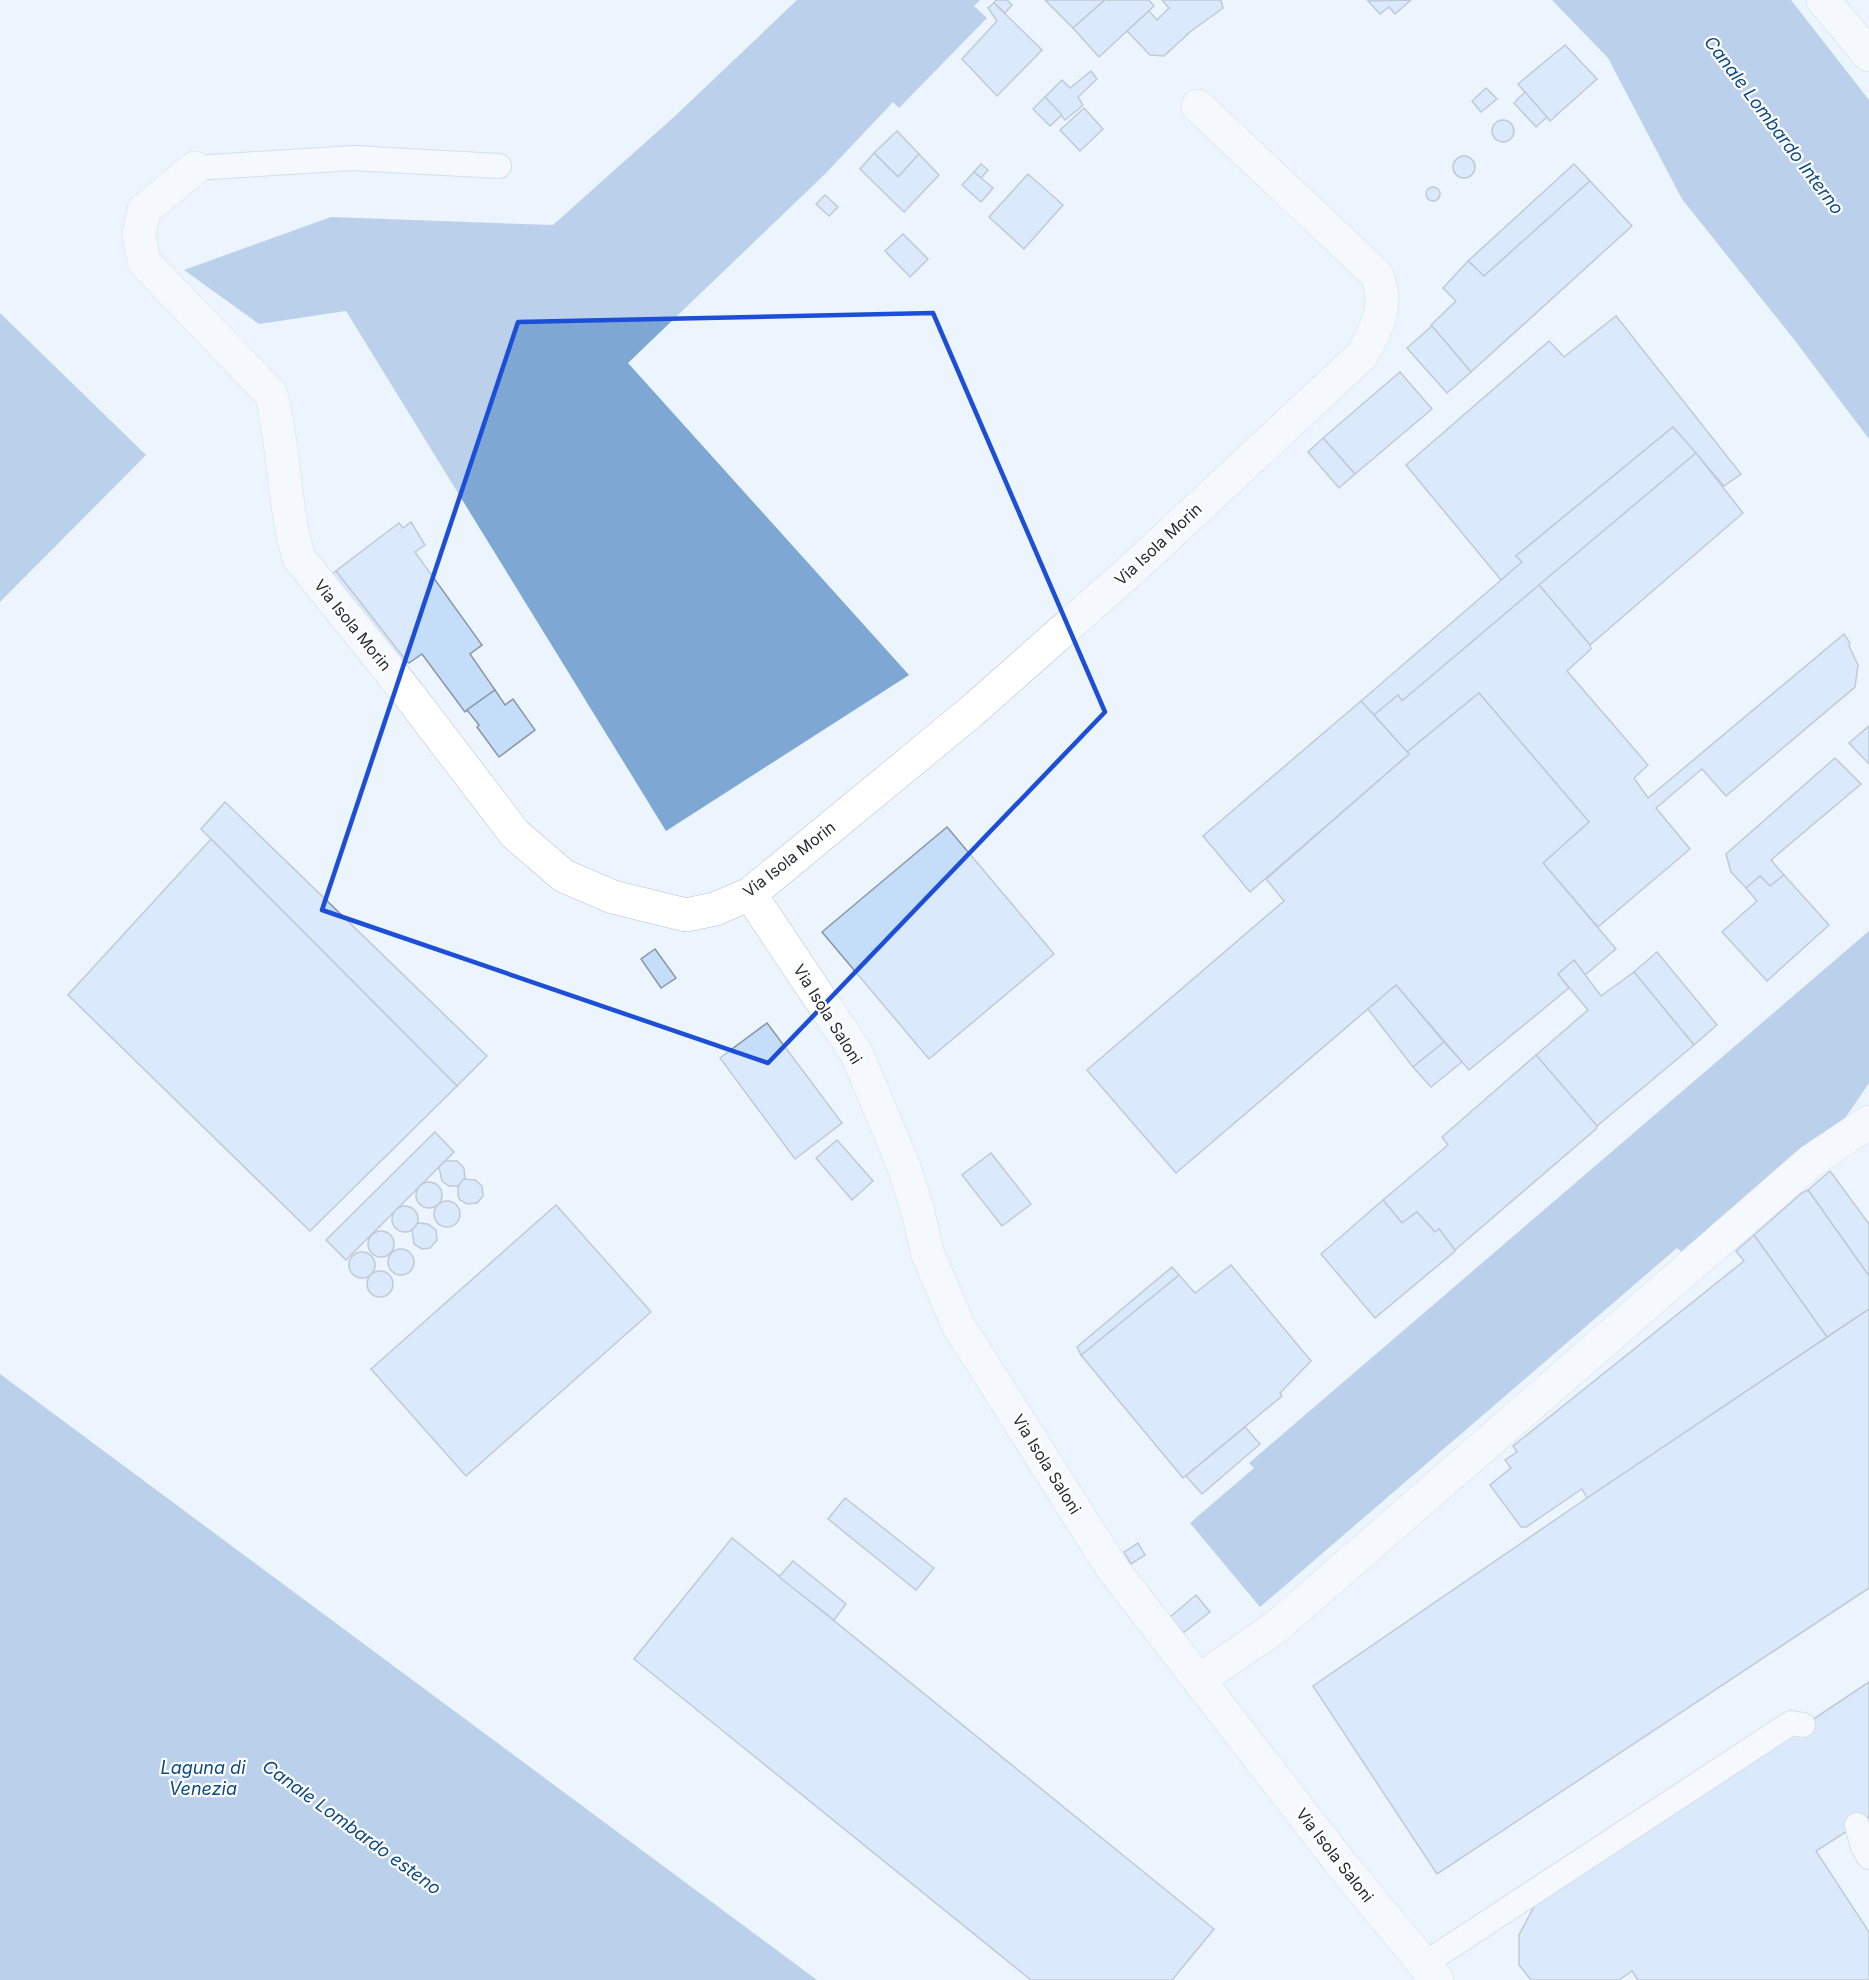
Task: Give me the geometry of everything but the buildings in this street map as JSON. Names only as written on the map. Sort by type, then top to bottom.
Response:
[{"type":"street","points":[[1823,0],[1868,52]]},
{"type":"street","name":"Via Isola Morin","points":[[195,168],[144,210],[139,234],[144,262],[271,394],[278,421],[292,532],[299,558],[409,695],[515,834],[564,876],[613,897],[686,915],[715,909],[750,894],[972,711],[1139,563],[1362,355],[1372,337],[1383,296],[1382,286],[1376,274],[1198,106]]},
{"type":"street","name":"Via Isola Saloni","points":[[750,894],[857,1054],[904,1167],[927,1252],[958,1325],[1112,1568],[1342,1865],[1430,1972]]},
{"type":"street","points":[[1199,1680],[1276,1627],[1811,1161],[1869,1122]]},
{"type":"lane","points":[[195,168],[353,159],[499,166]]},
{"type":"lane","points":[[1430,1972],[1791,1723],[1803,1725]]},
{"type":"lane","points":[[1857,1825],[1863,1847],[1869,1857]]},
{"type":"highlighted area","points":[[933,313],[1105,712],[768,1063],[322,910],[518,322]]},
{"type":"water","points":[[797,0],[980,0],[974,6],[987,18],[899,108],[893,102],[826,173],[628,363],[909,675],[666,831],[346,311],[259,324],[184,270],[331,217],[553,225],[675,116]]},
{"type":"water","name":"Canale Lombardo Interno","points":[[1552,0],[1791,0],[1869,100],[1869,439],[1793,338],[1682,199],[1608,58]]},
{"type":"water","points":[[0,313],[146,455],[0,602]]},
{"type":"water","points":[[1869,931],[1869,1083],[1839,1127],[1684,1254],[1677,1248],[1260,1607],[1190,1523],[1254,1468],[1249,1463]]},
{"type":"water","name":"Laguna di Venezia","points":[[0,1374],[817,1980],[0,1980]]},
{"type":"water label","name":"Canale Lombardo esteno","points":[[352,1827]]}]
